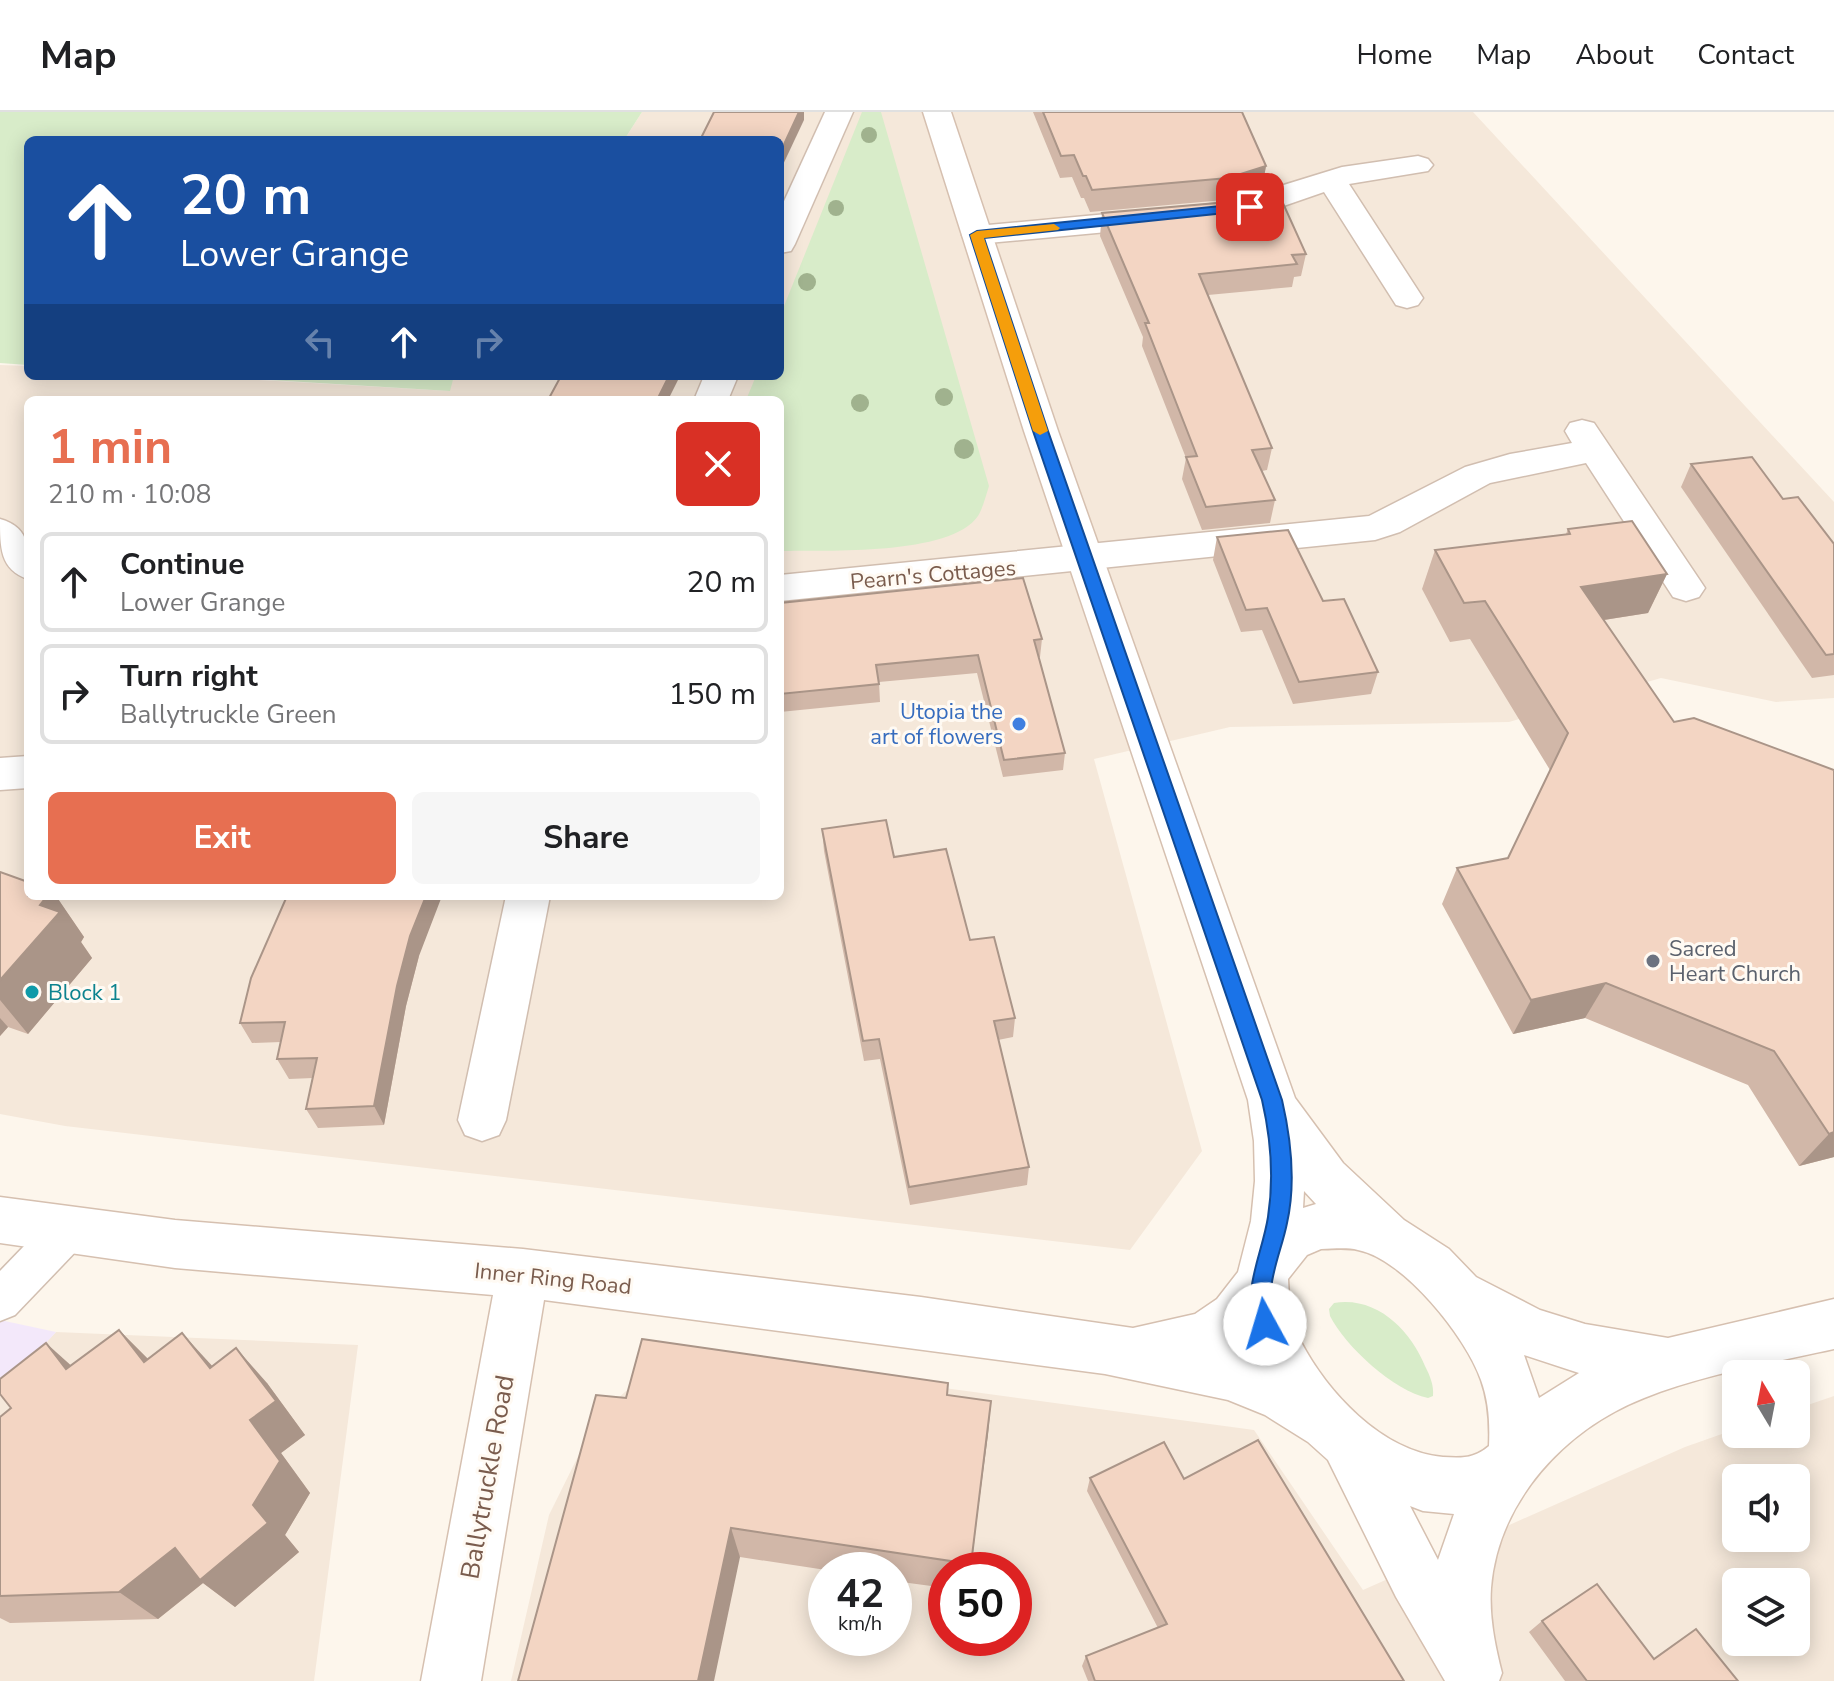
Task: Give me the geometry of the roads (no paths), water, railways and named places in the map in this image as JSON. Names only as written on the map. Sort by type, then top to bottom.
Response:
[{"type":"main road","points":[[784,235],[839,112]]},
{"type":"main road","points":[[937,112],[1085,559],[1272,1100],[1278,1125],[1282,1174],[1278,1219],[1260,1300],[1265,1324],[1274,1347],[1295,1383],[1338,1431],[1474,1677]]},
{"type":"main road","points":[[977,235],[1225,212],[1261,204],[1331,179],[1418,165]]},
{"type":"main road","points":[[1331,179],[1407,298]]},
{"type":"main road","name":"Pearn's Cottages","points":[[784,588],[1375,528],[1477,475],[1588,440],[1686,588]]},
{"type":"main road","points":[[0,531],[24,561]]},
{"type":"main road","points":[[0,774],[24,772]]},
{"type":"main road","points":[[482,1120],[527,900]]},
{"type":"main road","points":[[1272,1100],[1300,1147],[1333,1188],[1389,1238],[1449,1285],[1501,1319],[1552,1341],[1610,1356],[1672,1362]]},
{"type":"main road","name":"Inner Ring Road","points":[[0,1220],[191,1246],[523,1273],[1105,1348]]},
{"type":"main road","points":[[1105,1348],[1162,1347],[1206,1336],[1246,1306],[1265,1269],[1287,1240],[1323,1225],[1369,1230],[1389,1238]]},
{"type":"main road","name":"Ballytruckle Road","points":[[451,1681],[523,1273]]},
{"type":"main road","points":[[1449,1285],[1484,1330],[1508,1377],[1519,1416],[1520,1436],[1512,1460],[1480,1519],[1463,1568],[1460,1618],[1474,1677]]},
{"type":"main road","points":[[1105,1348],[1228,1374],[1283,1395],[1398,1475],[1433,1486],[1483,1483],[1497,1477],[1530,1438],[1572,1405],[1616,1382],[1672,1362],[1834,1324]]},
{"type":"lane","points":[[0,1301],[67,1231]]},
{"type":"place","name":"Utopia the art of flowers","points":[[1019,724]]},
{"type":"place","name":"Sacred Heart Church","points":[[1653,961]]},
{"type":"place","name":"Block 1","points":[[32,992]]}]
